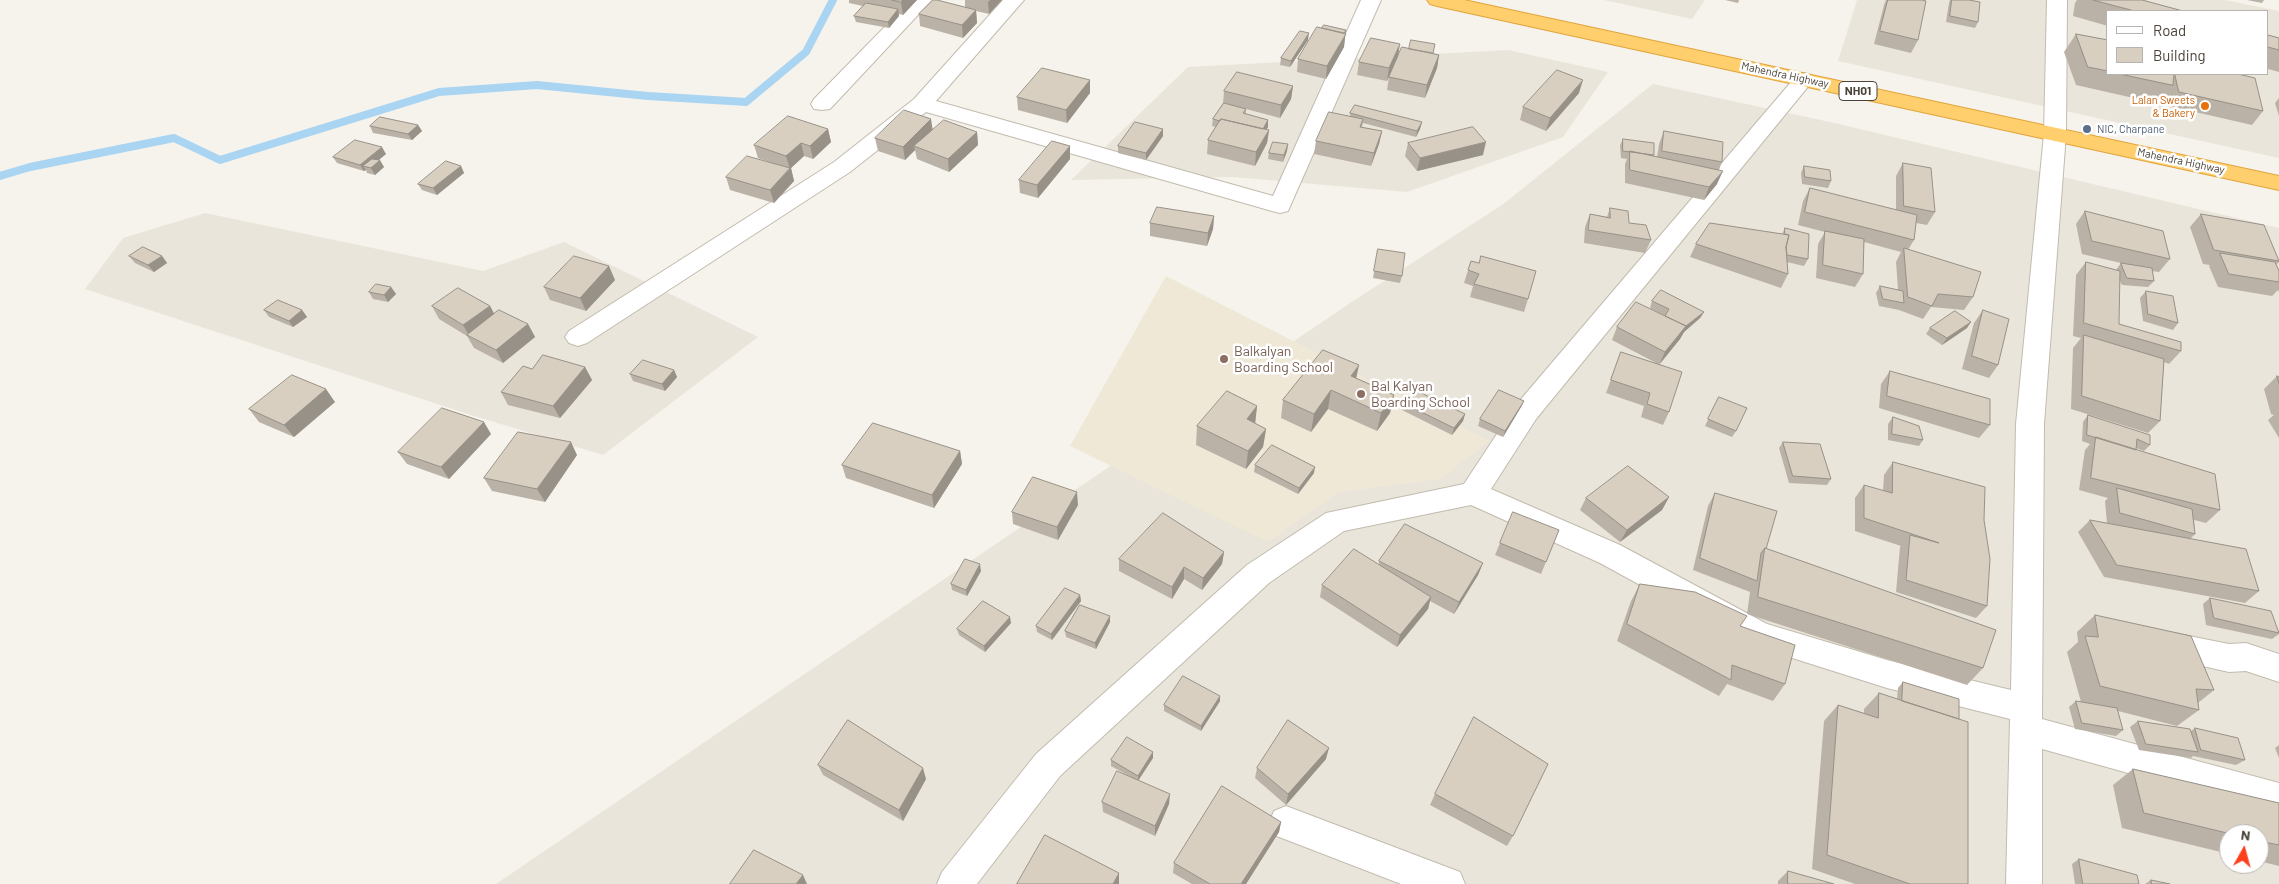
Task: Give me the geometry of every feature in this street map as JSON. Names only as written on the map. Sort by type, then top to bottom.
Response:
[{"type":"highway","name":"Mahendra Highway","points":[[1437,0],[2279,183]]},
{"type":"street","points":[[822,104],[922,0]]},
{"type":"street","points":[[578,337],[842,167],[922,104],[1014,0]]},
{"type":"street","points":[[922,104],[1280,206],[1371,0]]},
{"type":"street","points":[[2024,884],[2030,424],[2055,134],[2057,0]]},
{"type":"street","points":[[1473,493],[1526,412],[1804,80]]},
{"type":"street","points":[[955,884],[1048,765],[1258,574],[1336,521],[1473,493],[1610,554],[1758,634],[2279,799]]},
{"type":"street","points":[[2174,647],[2229,658],[2246,657],[2279,668]]},
{"type":"street","points":[[1286,823],[1447,884]]},
{"type":"shaded area","points":[[1604,0],[1705,0],[1692,19]]},
{"type":"shaded area","points":[[1857,0],[2225,0],[2279,11],[2279,158],[1838,61]]},
{"type":"shaded area","points":[[1508,50],[1608,72],[1563,137],[1407,192],[1232,177],[1071,180],[1188,67]]},
{"type":"shaded area","points":[[1653,84],[1830,122],[2279,228],[2279,884],[496,884],[1350,303],[1502,205]]},
{"type":"shaded area","points":[[205,213],[483,271],[564,242],[758,337],[603,455],[471,415],[85,289],[123,238]]},
{"type":"shaded area","name":"Balkalyan Boarding School","points":[[1166,276],[1489,441],[1441,479],[1339,492],[1268,542],[1070,446]]},
{"type":"building","points":[[933,0],[976,10],[962,25],[919,14]]},
{"type":"building","points":[[1888,0],[1926,1],[1918,40],[1880,31]]},
{"type":"building","points":[[1952,0],[1980,2],[1978,22],[1950,16]]},
{"type":"building","points":[[2093,0],[2142,0],[2179,10],[2131,10]]},
{"type":"building","points":[[866,3],[898,9],[888,22],[854,16]]},
{"type":"building","points":[[1324,25],[1346,30],[1344,33],[1322,28]]},
{"type":"building","points":[[1317,27],[1346,34],[1327,66],[1298,59]]},
{"type":"building","points":[[1300,31],[1309,33],[1291,61],[1281,58]]},
{"type":"building","points":[[2076,34],[2106,40],[2106,71],[2088,67]]},
{"type":"building","points":[[2269,35],[2279,38],[2279,50],[2269,47]]},
{"type":"building","points":[[1371,38],[1400,44],[1389,68],[1359,62]]},
{"type":"building","points":[[1411,40],[1435,44],[1433,53],[1409,49]]},
{"type":"building","points":[[1402,47],[1439,55],[1427,85],[1389,77]]},
{"type":"building","points":[[1042,68],[1090,80],[1066,110],[1017,97]]},
{"type":"building","points":[[1557,70],[1583,80],[1550,118],[1523,107]]},
{"type":"building","points":[[1237,72],[1293,86],[1281,105],[1224,91]]},
{"type":"building","points":[[2125,75],[2174,75],[2173,85]]},
{"type":"building","points":[[2175,75],[2242,75],[2255,78],[2263,111],[2179,92]]},
{"type":"building","points":[[1224,103],[1246,109],[1243,113],[1268,120],[1263,129],[1221,119],[1220,121],[1213,119]]},
{"type":"building","points":[[1355,105],[1422,122],[1417,131],[1350,113]]},
{"type":"building","points":[[904,110],[931,119],[903,147],[875,138]]},
{"type":"building","points":[[1329,112],[1363,119],[1360,127],[1382,131],[1374,153],[1316,141]]},
{"type":"building","points":[[788,116],[828,129],[810,146],[801,143],[786,156],[754,145]]},
{"type":"building","points":[[380,117],[418,125],[408,134],[370,126]]},
{"type":"building","points":[[1221,119],[1269,130],[1256,152],[1208,140]]},
{"type":"building","points":[[944,120],[977,132],[948,159],[914,146]]},
{"type":"building","points":[[1135,122],[1163,129],[1146,153],[1118,146]]},
{"type":"building","points":[[1473,127],[1486,142],[1420,158],[1408,143]]},
{"type":"building","points":[[1664,131],[1723,142],[1722,162],[1662,151]]},
{"type":"building","points":[[1623,139],[1654,143],[1654,155],[1623,151]]},
{"type":"building","points":[[355,140],[382,147],[360,165],[333,157]]},
{"type":"building","points":[[1052,141],[1070,146],[1037,185],[1019,180]]},
{"type":"building","points":[[1273,142],[1288,144],[1284,155],[1269,153]]},
{"type":"building","points":[[1630,151],[1723,171],[1709,187],[1630,170]]},
{"type":"building","points":[[747,156],[790,168],[770,190],[726,177]]},
{"type":"building","points":[[372,159],[380,160],[371,168],[363,166]]},
{"type":"building","points":[[446,161],[461,166],[433,188],[418,184]]},
{"type":"building","points":[[1903,163],[1931,168],[1935,212],[1904,206]]},
{"type":"building","points":[[1804,166],[1830,170],[1831,181],[1805,177]]},
{"type":"building","points":[[1810,188],[1917,215],[1914,240],[1805,212]]},
{"type":"building","points":[[1157,207],[1214,216],[1208,233],[1150,223]]},
{"type":"building","points":[[1610,208],[1628,211],[1629,223],[1646,225],[1651,240],[1588,230],[1590,214],[1610,218]]},
{"type":"building","points":[[2085,211],[2163,231],[2170,259],[2092,241]]},
{"type":"building","points":[[2201,214],[2264,225],[2279,261],[2214,250]]},
{"type":"building","points":[[1710,223],[1789,235],[1786,247],[1788,274],[1696,244]]},
{"type":"building","points":[[1785,228],[1809,234],[1808,259],[1787,255],[1786,247],[1789,235],[1785,234]]},
{"type":"building","points":[[1825,231],[1864,239],[1863,274],[1823,265]]},
{"type":"building","points":[[143,247],[162,256],[148,265],[129,256]]},
{"type":"building","points":[[1904,248],[1981,272],[1973,297],[1938,294],[1932,306],[1908,297]]},
{"type":"building","points":[[1378,249],[1405,253],[1402,276],[1374,271]]},
{"type":"building","points":[[2220,253],[2275,262],[2279,271],[2279,282],[2229,274]]},
{"type":"building","points":[[574,256],[609,266],[580,298],[544,287]]},
{"type":"building","points":[[1481,256],[1536,271],[1528,299],[1474,284],[1479,274],[1468,270],[1471,261],[1479,263]]},
{"type":"building","points":[[2086,262],[2120,271],[2119,324],[2181,342],[2181,351],[2084,323]]},
{"type":"building","points":[[2121,263],[2152,268],[2154,281],[2127,278]]},
{"type":"building","points":[[376,284],[391,287],[384,295],[369,292]]},
{"type":"building","points":[[1880,286],[1903,291],[1904,303],[1883,299]]},
{"type":"building","points":[[458,288],[490,306],[463,325],[432,306]]},
{"type":"building","points":[[1661,290],[1704,312],[1686,326],[1665,316],[1669,309],[1652,301]]},
{"type":"building","points":[[2146,291],[2173,296],[2178,323],[2148,314]]},
{"type":"building","points":[[278,300],[302,310],[289,321],[264,310]]},
{"type":"building","points":[[1636,302],[1686,326],[1665,352],[1617,327]]},
{"type":"building","points":[[499,310],[528,324],[496,350],[467,335]]},
{"type":"building","points":[[1983,310],[2009,319],[1998,365],[1972,356]]},
{"type":"building","points":[[1955,311],[1971,322],[1947,338],[1930,328]]},
{"type":"building","points":[[2084,335],[2164,359],[2160,421],[2082,396]]},
{"type":"building","points":[[1323,350],[1359,365],[1351,376],[1394,395],[1381,413],[1331,390],[1314,414],[1283,400]]},
{"type":"building","points":[[1621,352],[1682,372],[1669,412],[1647,404],[1650,393],[1611,380]]},
{"type":"building","points":[[543,355],[585,367],[553,406],[501,392],[523,366],[532,369]]},
{"type":"building","points":[[643,360],[674,370],[662,384],[630,374]]},
{"type":"building","points":[[1890,371],[1990,399],[1990,425],[1887,396]]},
{"type":"building","points":[[292,375],[326,389],[284,425],[249,409]]},
{"type":"building","points":[[1415,390],[1465,414],[1454,428],[1403,403]]},
{"type":"building","points":[[1499,390],[1524,401],[1505,431],[1480,419]]},
{"type":"building","points":[[1227,391],[1257,406],[1247,419],[1266,429],[1248,451],[1197,426]]},
{"type":"building","points":[[1719,397],[1747,408],[1736,431],[1708,419]]},
{"type":"building","points":[[442,408],[484,422],[441,467],[398,452]]},
{"type":"building","points":[[2088,415],[2150,435],[2150,445],[2137,439],[2136,450],[2087,435]]},
{"type":"building","points":[[1893,417],[1919,426],[1923,440],[1892,434]]},
{"type":"building","points":[[873,423],[960,451],[932,495],[842,465]]},
{"type":"building","points":[[518,432],[571,442],[537,489],[484,478]]},
{"type":"building","points":[[2096,437],[2215,474],[2220,510],[2091,478]]},
{"type":"building","points":[[1783,442],[1820,444],[1831,479],[1793,476]]},
{"type":"building","points":[[1272,445],[1315,467],[1299,488],[1255,465]]},
{"type":"building","points":[[1893,462],[1985,487],[1984,520],[1990,559],[1987,606],[1906,580],[1910,535],[1939,543],[1864,518],[1864,485],[1892,493]]},
{"type":"building","points":[[1628,466],[1669,497],[1627,530],[1586,498]]},
{"type":"building","points":[[1033,477],[1077,492],[1057,527],[1012,512]]},
{"type":"building","points":[[2117,488],[2192,509],[2195,534],[2120,513]]},
{"type":"building","points":[[1715,493],[1777,511],[1766,549],[1761,553],[1757,581],[1700,558]]},
{"type":"building","points":[[1513,512],[1559,530],[1546,562],[1500,543]]},
{"type":"building","points":[[1163,513],[1224,552],[1203,578],[1184,567],[1172,587],[1119,559]]},
{"type":"building","points":[[2090,520],[2246,549],[2259,591],[2117,565]]},
{"type":"building","points":[[1405,524],[1483,563],[1459,602],[1379,561]]},
{"type":"building","points":[[1765,548],[1996,630],[1983,668],[1758,597]]},
{"type":"building","points":[[1354,549],[1431,597],[1400,635],[1322,585]]},
{"type":"building","points":[[965,559],[980,564],[966,590],[951,584]]},
{"type":"building","points":[[1640,584],[1695,592],[1747,616],[1740,626],[1795,645],[1785,684],[1732,665],[1731,680],[1627,624]]},
{"type":"building","points":[[1065,588],[1080,595],[1051,634],[1036,626]]},
{"type":"building","points":[[2210,598],[2271,611],[2279,633],[2214,618]]},
{"type":"building","points":[[983,601],[1010,617],[984,646],[957,629]]},
{"type":"building","points":[[1080,605],[1110,616],[1095,643],[1065,631]]},
{"type":"building","points":[[2095,615],[2191,636],[2214,690],[2196,689],[2199,710],[2100,686],[2085,636],[2098,637]]},
{"type":"building","points":[[1183,676],[1220,696],[1201,726],[1164,705]]},
{"type":"building","points":[[1903,682],[1959,699],[1959,719],[1902,701]]},
{"type":"building","points":[[1879,693],[1968,722],[1968,884],[1910,884],[1827,855],[1838,705],[1878,718]]},
{"type":"building","points":[[2076,701],[2117,708],[2123,730],[2082,723]]},
{"type":"building","points":[[1474,717],[1548,764],[1513,836],[1435,794]]},
{"type":"building","points":[[848,720],[923,768],[899,810],[818,765]]},
{"type":"building","points":[[1288,720],[1329,748],[1288,794],[1257,768]]},
{"type":"building","points":[[2138,721],[2190,729],[2198,752],[2146,744]]},
{"type":"building","points":[[2195,728],[2238,738],[2245,760],[2201,750]]},
{"type":"building","points":[[1127,737],[1153,752],[1138,776],[1111,760]]},
{"type":"building","points":[[2133,769],[2279,803],[2279,845],[2269,843],[2269,824],[2219,824],[2219,831],[2144,813]]},
{"type":"building","points":[[1117,771],[1170,794],[1155,826],[1102,802]]},
{"type":"building","points":[[1222,786],[1281,822],[1241,884],[1210,884],[1174,863]]},
{"type":"building","points":[[1045,835],[1119,873],[1113,884],[1017,884]]},
{"type":"building","points":[[754,850],[803,875],[796,884],[730,884]]},
{"type":"building","points":[[2079,859],[2137,875],[2139,884],[2083,884]]},
{"type":"building","points":[[1788,871],[1834,884],[1788,884]]},
{"type":"building","points":[[2151,880],[2170,884],[2152,884]]},
{"type":"waterway","points":[[0,176],[30,167],[174,138],[220,160],[439,92],[537,85],[648,96],[746,102],[806,52],[833,0]]},
{"type":"place","name":"Lalan Sweets & Bakery","points":[[2205,106]]},
{"type":"place","name":"NIC, Charpane","points":[[2087,129]]},
{"type":"place","name":"Balkalyan Boarding School","points":[[1224,359]]},
{"type":"place","name":"Bal Kalyan Boarding School","points":[[1361,394]]}]
